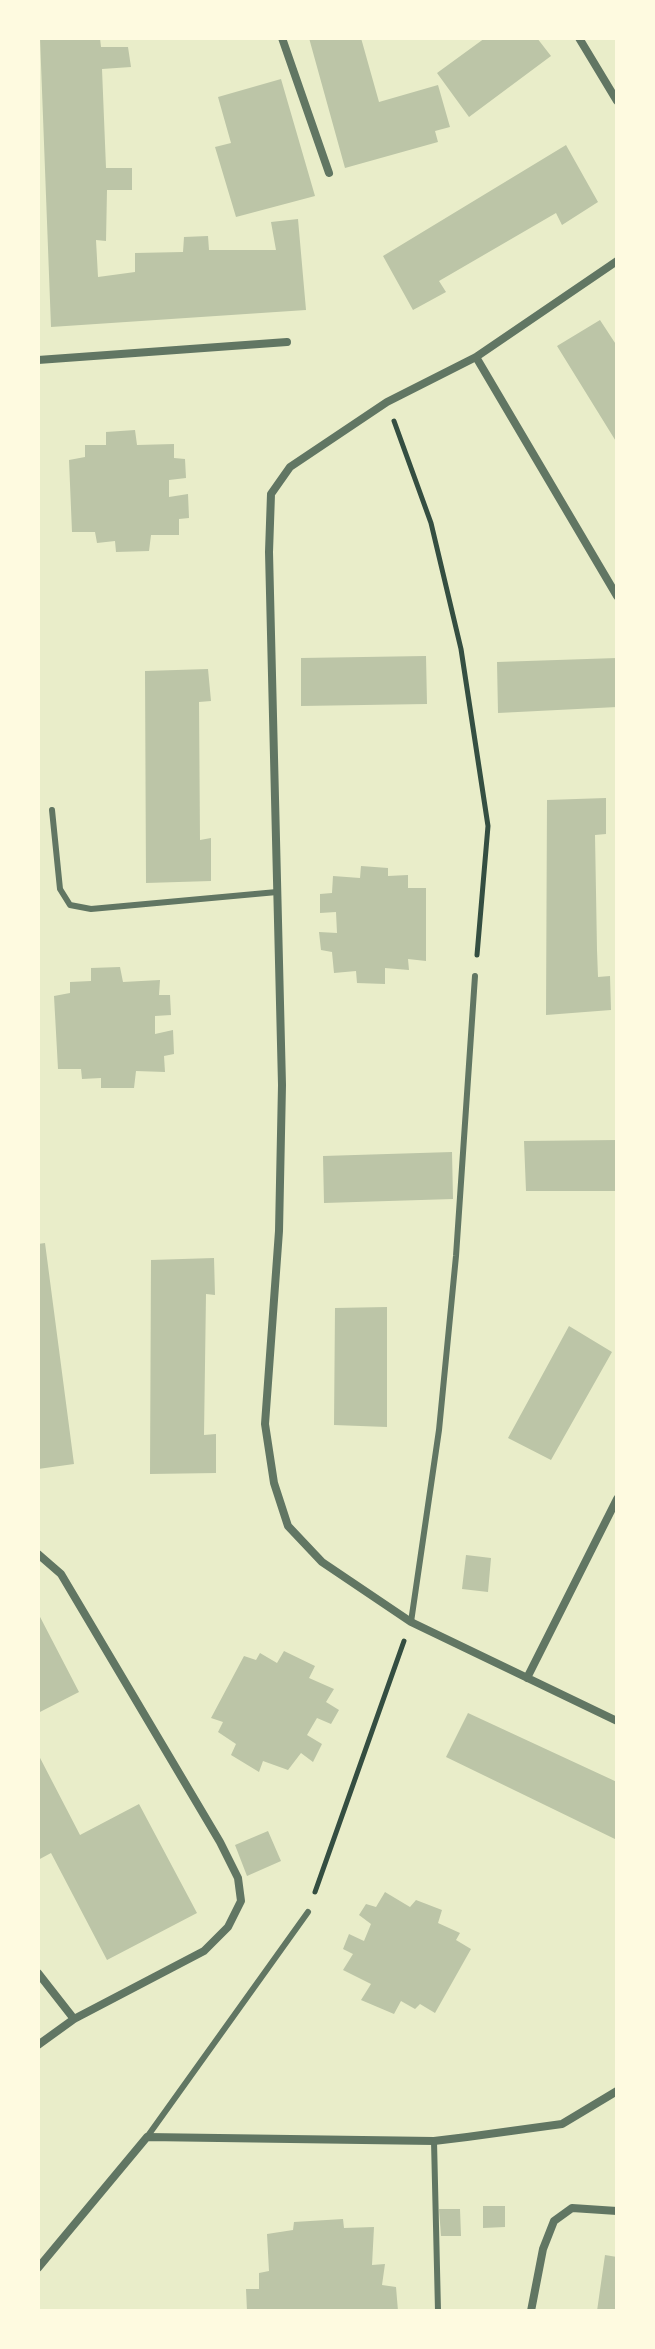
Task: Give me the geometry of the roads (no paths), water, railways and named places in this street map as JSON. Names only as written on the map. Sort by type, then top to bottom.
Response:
[{"type":"street","points":[[282,38],[329,173]]},
{"type":"street","points":[[579,38],[617,101]]},
{"type":"street","points":[[617,261],[476,357],[387,402],[290,467],[271,494],[269,552],[282,1085],[280,1217],[265,1424],[274,1483],[288,1526],[322,1562],[411,1622],[617,1721]]},
{"type":"street","points":[[38,360],[287,342]]},
{"type":"street","points":[[476,357],[617,596]]},
{"type":"street","points":[[527,1678],[617,1499]]},
{"type":"street","points":[[38,1554],[61,1574],[220,1842],[238,1878],[241,1901],[228,1927],[204,1951],[74,2019],[38,2045]]},
{"type":"street","points":[[38,1973],[74,2019]]},
{"type":"street","points":[[38,2268],[147,2137],[434,2141],[562,2124],[617,2091]]},
{"type":"street","points":[[531,2311],[543,2249],[554,2221],[572,2208],[617,2211]]},
{"type":"lane","points":[[52,810],[60,889],[70,905],[91,909],[277,892]]},
{"type":"lane","points":[[411,1622],[439,1430],[456,1256],[475,976]]},
{"type":"lane","points":[[147,2137],[308,1912]]},
{"type":"lane","points":[[434,2141],[438,2311]]}]
